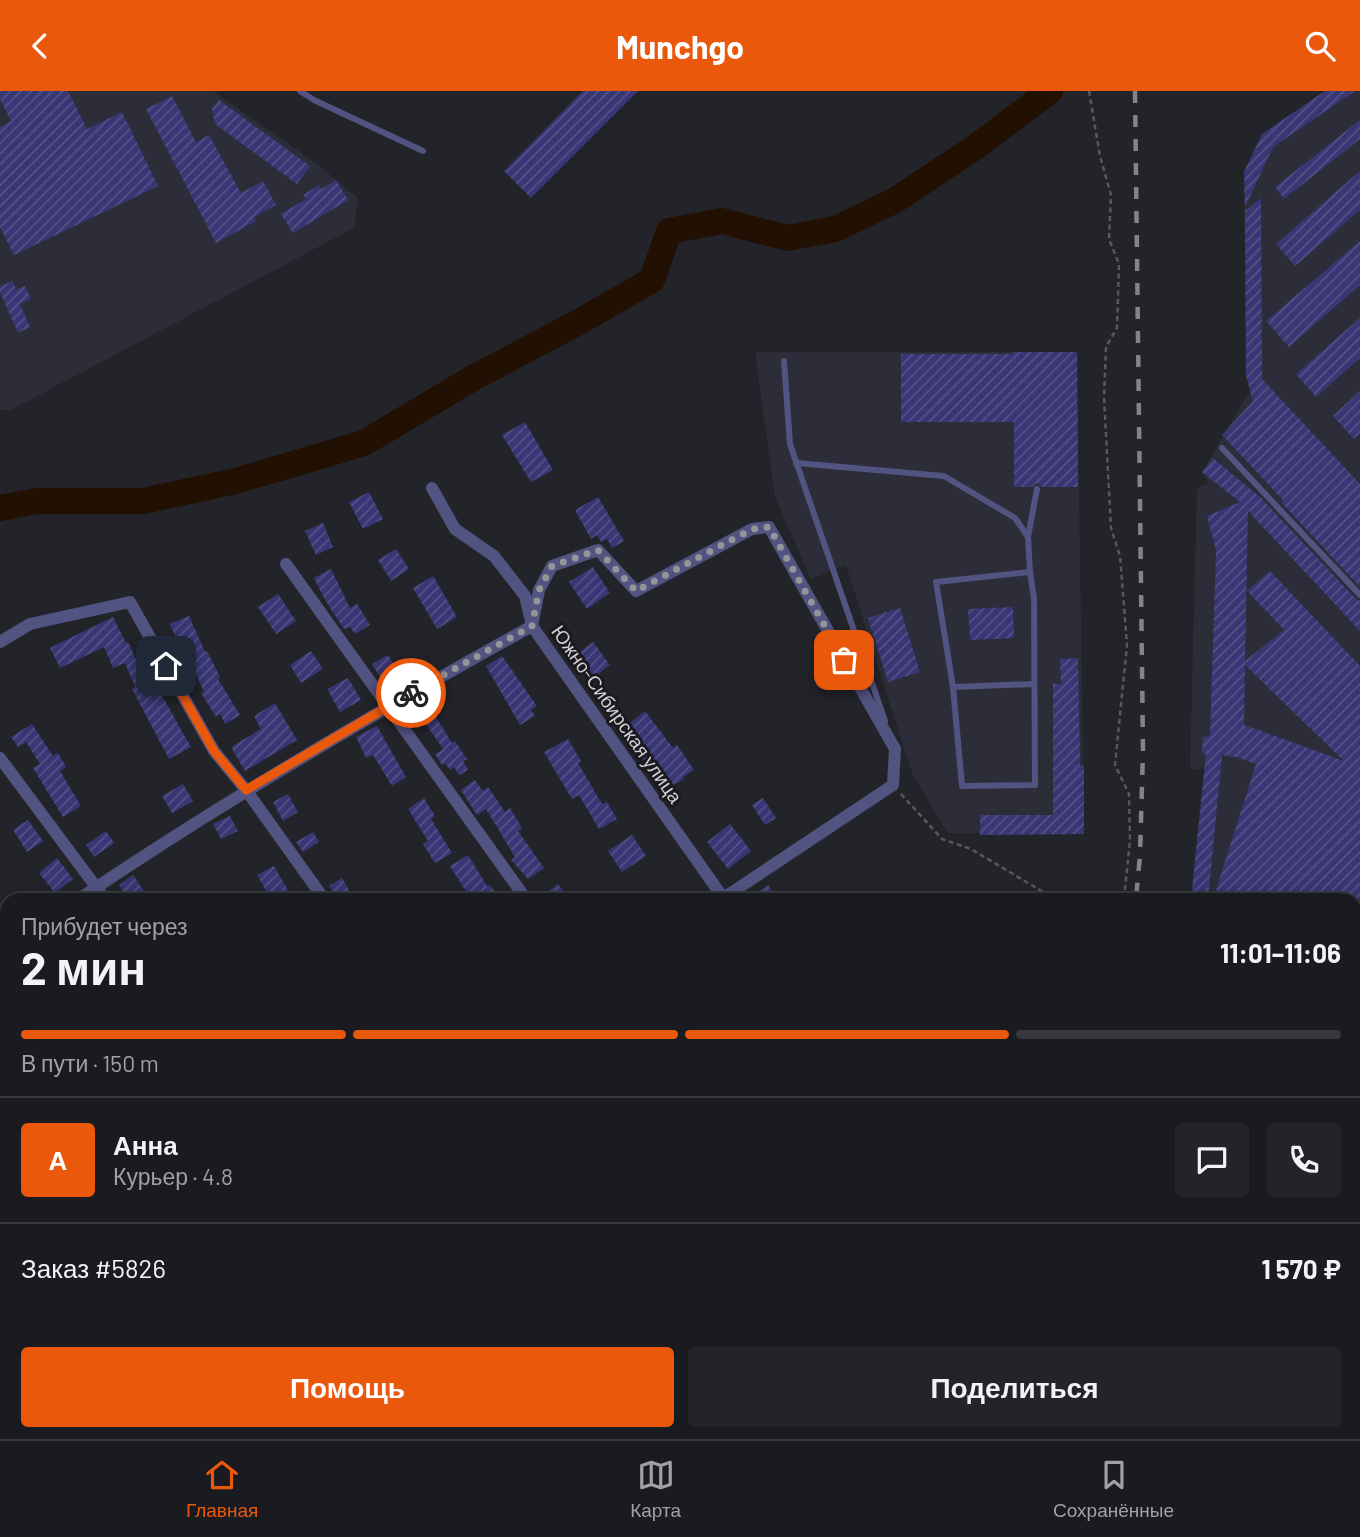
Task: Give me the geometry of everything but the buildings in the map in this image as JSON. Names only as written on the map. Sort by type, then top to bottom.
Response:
[{"type":"street","name":"Южно-Сибирская улица","points":[[432,488],[454,529],[494,555],[525,596],[532,626],[719,893]]},
{"type":"street","points":[[88,893],[246,790],[532,626],[539,590],[552,566],[598,550],[636,591],[752,529],[769,527],[894,749],[892,785],[732,893]]},
{"type":"street","points":[[286,564],[522,893]]},
{"type":"street","points":[[0,642],[30,624],[130,602],[214,751],[246,790],[320,893]]},
{"type":"street","points":[[0,758],[100,893]]},
{"type":"lane","points":[[300,91],[423,151]]},
{"type":"lane","points":[[784,361],[790,444],[894,749]]},
{"type":"lane","points":[[1222,448],[1360,595]]},
{"type":"lane","points":[[796,463],[944,476],[1015,518],[1028,537]]},
{"type":"lane","points":[[1030,572],[936,582],[953,687],[962,786],[1035,785],[1034,599],[1028,537],[1037,489]]},
{"type":"lane","points":[[953,687],[1034,684]]},
{"type":"path","points":[[1088,91],[1100,156],[1111,195],[1110,239],[1119,264],[1117,328],[1106,347],[1104,398],[1111,528],[1120,556],[1127,645],[1115,765],[1129,794],[1130,840],[1125,893]]},
{"type":"path","points":[[892,785],[942,839],[971,849],[1045,893]]},
{"type":"shaded area","points":[[0,91],[213,91],[317,164],[358,198],[354,228],[11,410],[0,410]]},
{"type":"shaded area","points":[[1325,91],[1360,91],[1360,893],[1192,893],[1204,769],[1190,769],[1197,489],[1208,483],[1202,472],[1250,390],[1246,376],[1244,172],[1262,134]]},
{"type":"shaded area","points":[[755,352],[1077,352],[1084,834],[948,833],[912,773],[846,565],[811,579],[775,497]]},
{"type":"waterway","points":[[0,508],[37,501],[143,501],[236,481],[364,443],[473,378],[652,280],[669,231],[722,221],[788,238],[835,229],[894,201],[977,146],[1050,91]]},
{"type":"railway","points":[[1135,91],[1143,750],[1137,893]]},
{"type":"way so far","points":[[411,693],[532,626],[539,590],[552,566],[598,550],[636,591],[752,529],[769,527],[844,660]]},
{"type":"route","points":[[166,666],[214,751],[246,790],[411,693]]}]
